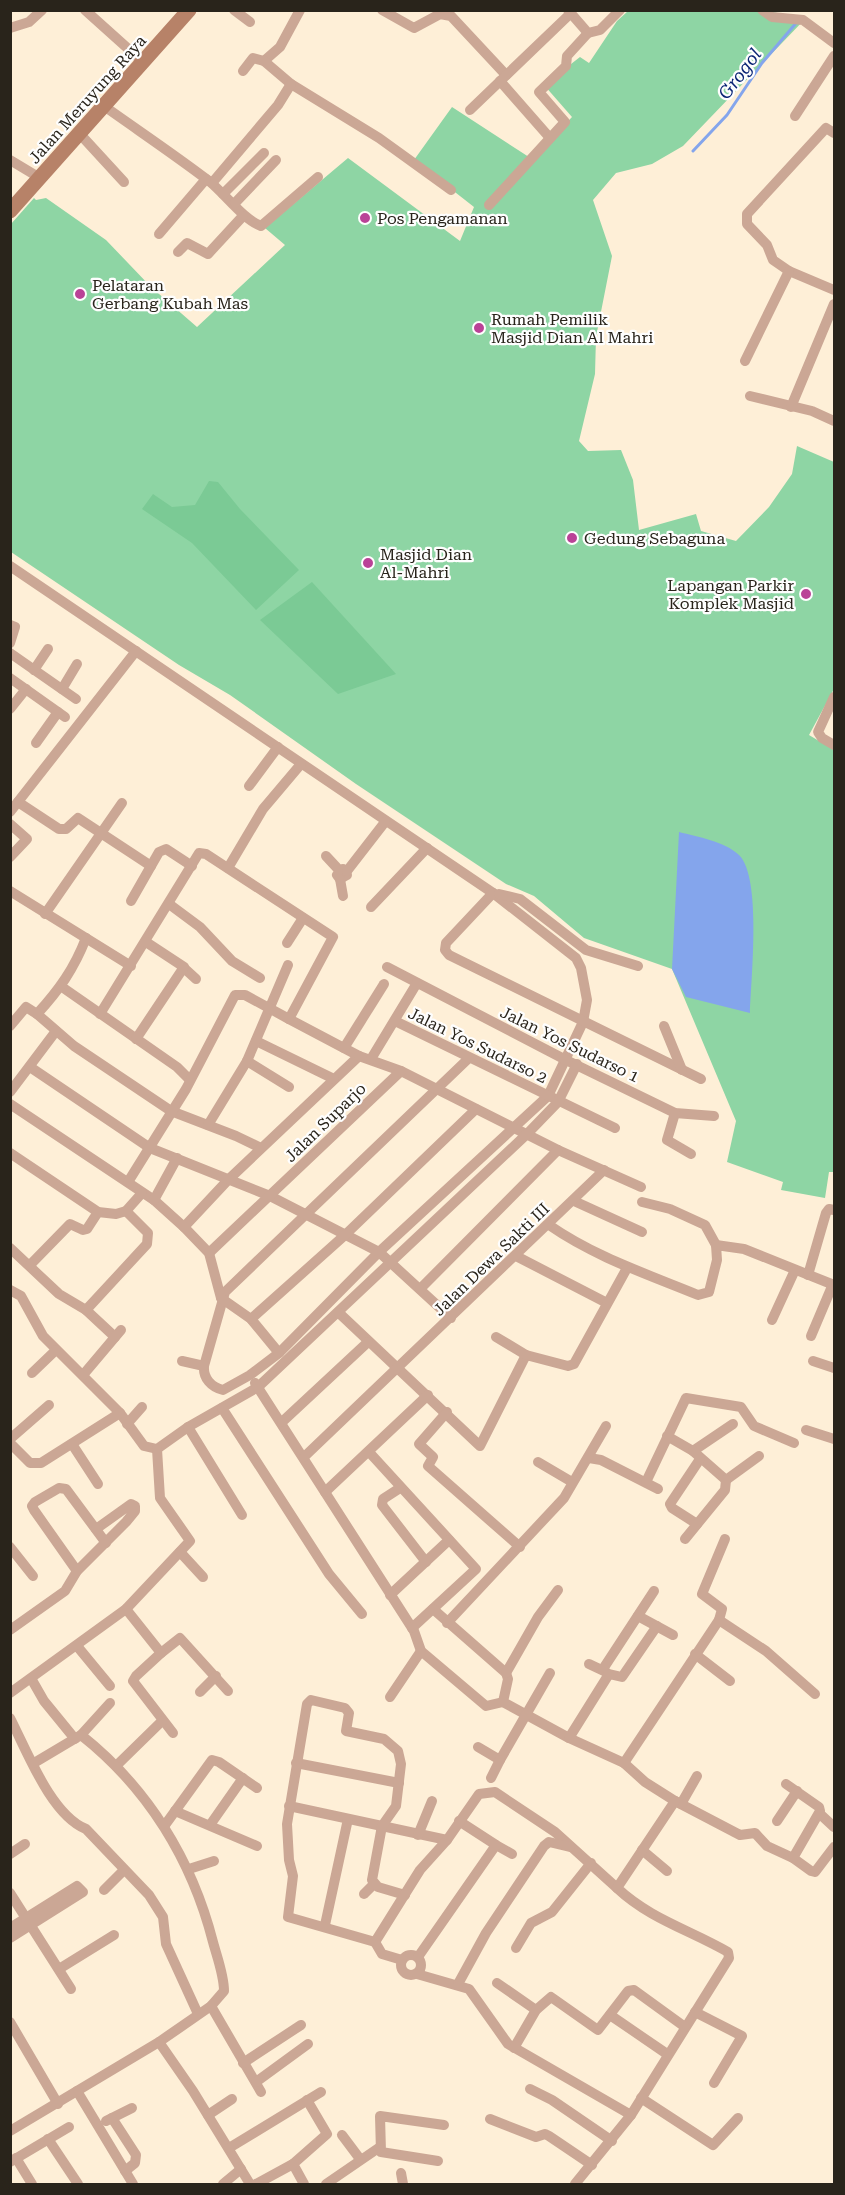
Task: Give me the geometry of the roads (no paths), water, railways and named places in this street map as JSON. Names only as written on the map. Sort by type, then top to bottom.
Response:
[{"type":"main road","name":"Jalan Meruyung Raya","points":[[10,211],[189,10]]},
{"type":"street","points":[[10,28],[29,22],[42,10]]},
{"type":"street","points":[[86,10],[144,63]]},
{"type":"street","points":[[234,10],[250,22]]},
{"type":"street","points":[[264,61],[280,47],[300,10]]},
{"type":"street","points":[[382,10],[414,28],[447,12],[550,138]]},
{"type":"street","points":[[489,205],[565,121],[539,92],[566,66],[567,56],[588,33],[600,30],[620,10]]},
{"type":"street","points":[[762,10],[772,17],[798,19],[834,43]]},
{"type":"street","points":[[470,110],[569,12],[588,33]]},
{"type":"street","points":[[795,116],[834,56]]},
{"type":"street","points":[[243,71],[253,58],[264,61],[291,84],[379,138],[451,190]]},
{"type":"street","points":[[159,234],[278,105],[291,84]]},
{"type":"street","points":[[104,106],[209,181],[235,203],[243,216],[261,226],[318,177]]},
{"type":"street","points":[[834,133],[826,128],[747,214],[747,224],[767,245],[773,260],[789,271],[834,290]]},
{"type":"street","points":[[79,133],[124,182]]},
{"type":"street","points":[[223,194],[264,153]]},
{"type":"street","points":[[10,160],[40,178]]},
{"type":"street","points":[[235,203],[276,160]]},
{"type":"street","points":[[178,252],[187,243],[208,254],[243,216]]},
{"type":"street","points":[[745,361],[789,271]]},
{"type":"street","points":[[791,407],[834,304]]},
{"type":"street","points":[[750,396],[812,411],[834,421]]},
{"type":"street","points":[[10,566],[227,710],[385,822],[493,893],[576,958],[587,1000],[571,1062],[553,1099],[528,1133],[393,1263],[258,1387],[188,1427],[157,1449],[144,1446],[120,1413],[43,1336],[21,1296],[10,1290]]},
{"type":"street","points":[[10,625],[15,627],[10,643]]},
{"type":"street","points":[[34,670],[48,649]]},
{"type":"street","points":[[10,812],[136,651]]},
{"type":"street","points":[[10,653],[76,699]]},
{"type":"street","points":[[62,689],[77,664]]},
{"type":"street","points":[[10,678],[62,714],[36,743]]},
{"type":"street","points":[[10,709],[26,689]]},
{"type":"street","points":[[834,697],[818,732],[822,738],[834,745]]},
{"type":"street","points":[[249,786],[278,747]]},
{"type":"street","points":[[228,868],[263,809],[301,764]]},
{"type":"street","points":[[18,802],[59,829],[66,829],[78,818],[99,834],[151,866]]},
{"type":"street","points":[[45,914],[122,803]]},
{"type":"street","points":[[342,873],[385,822]]},
{"type":"street","points":[[10,824],[27,839],[10,857]]},
{"type":"street","points":[[371,907],[427,848]]},
{"type":"street","points":[[131,901],[159,852],[166,849],[192,866]]},
{"type":"street","points":[[100,1014],[201,852],[303,918],[329,932],[333,941],[289,1019]]},
{"type":"street","points":[[326,856],[342,873],[343,896]]},
{"type":"street","points":[[10,891],[131,966]]},
{"type":"street","points":[[493,893],[519,899],[586,950],[638,966]]},
{"type":"street","points":[[493,893],[446,943],[445,950],[485,975],[701,1079]]},
{"type":"street","points":[[169,904],[200,927],[232,961],[260,978]]},
{"type":"street","points":[[287,943],[303,918]]},
{"type":"street","points":[[36,1014],[62,987],[76,965],[86,938]]},
{"type":"street","points":[[146,942],[196,979]]},
{"type":"street","points":[[208,1125],[247,1061],[288,965]]},
{"type":"street","name":"Jalan Yos Sudarso 1","points":[[387,966],[571,1062],[675,1113],[714,1116]]},
{"type":"street","points":[[136,1039],[184,968]]},
{"type":"street","points":[[371,1059],[417,983]]},
{"type":"street","points":[[344,1048],[384,984]]},
{"type":"street","points":[[62,987],[177,1067],[189,1079]]},
{"type":"street","points":[[128,1182],[186,1089],[189,1079],[235,996],[242,994],[359,1056],[401,1071],[558,1150],[641,1187]]},
{"type":"street","points":[[10,1026],[26,1007],[74,1046],[171,1111],[261,1148]]},
{"type":"street","name":"Jalan Yos Sudarso 2","points":[[395,1022],[615,1128]]},
{"type":"street","points":[[664,1026],[682,1070]]},
{"type":"street","points":[[10,1092],[56,1031]]},
{"type":"street","points":[[256,1041],[334,1079]]},
{"type":"street","points":[[184,1227],[228,1180],[359,1056]]},
{"type":"street","points":[[221,1298],[469,1058]]},
{"type":"street","points":[[247,1061],[289,1087]]},
{"type":"street","points":[[30,1067],[150,1148],[270,1196],[379,1252],[451,1318]]},
{"type":"street","name":"Jalan Suparjo","points":[[209,1252],[401,1071]]},
{"type":"street","points":[[10,1104],[154,1200],[209,1252],[221,1298],[204,1366],[205,1376],[216,1389],[223,1390],[250,1375],[279,1353],[379,1252],[515,1127],[553,1099]]},
{"type":"street","points":[[251,1319],[345,1235],[476,1109]]},
{"type":"street","points":[[675,1113],[667,1140],[691,1154]]},
{"type":"street","points":[[420,1289],[558,1150]]},
{"type":"street","points":[[10,1153],[98,1212],[116,1214],[126,1211],[142,1193]]},
{"type":"street","points":[[154,1200],[177,1158]]},
{"type":"street","name":"Jalan Dewa Sakti III","points":[[304,1457],[604,1170]]},
{"type":"street","points":[[574,1201],[642,1232]]},
{"type":"street","points":[[549,1225],[582,1246],[627,1268],[698,1295],[709,1292],[717,1260],[716,1245],[705,1225],[670,1209],[642,1202]]},
{"type":"street","points":[[772,1320],[803,1274],[826,1213],[829,1209],[834,1210]]},
{"type":"street","points":[[86,1310],[147,1244],[148,1233],[126,1211]]},
{"type":"street","points":[[30,1266],[70,1224],[83,1230],[98,1212]]},
{"type":"street","points":[[716,1245],[744,1249],[833,1284],[811,1336]]},
{"type":"street","points":[[11,1251],[59,1294],[86,1310],[118,1334],[83,1375]]},
{"type":"street","points":[[516,1256],[608,1303]]},
{"type":"street","points":[[496,1337],[526,1355],[568,1366],[574,1364],[627,1268]]},
{"type":"street","points":[[221,1298],[251,1319],[279,1353]]},
{"type":"street","points":[[339,1313],[447,1412],[480,1446],[526,1355]]},
{"type":"street","points":[[282,1422],[368,1342]]},
{"type":"street","points":[[32,1372],[56,1350]]},
{"type":"street","points":[[182,1361],[204,1366]]},
{"type":"street","points":[[813,1361],[834,1368]]},
{"type":"street","points":[[250,1375],[412,1628],[421,1651],[486,1706],[503,1702],[568,1738],[624,1763],[645,1782],[678,1803],[740,1835],[755,1833],[767,1846],[793,1858],[814,1872],[834,1847]]},
{"type":"street","points":[[326,1492],[428,1395]]},
{"type":"street","points":[[646,1482],[686,1398],[737,1405],[754,1426],[794,1443]]},
{"type":"street","points":[[49,1405],[11,1444],[35,1464],[41,1463],[120,1413]]},
{"type":"street","points":[[127,1424],[142,1407]]},
{"type":"street","points":[[222,1408],[329,1574],[362,1614]]},
{"type":"street","points":[[447,1412],[419,1444],[433,1457],[428,1466],[520,1547]]},
{"type":"street","points":[[696,1524],[672,1508],[670,1504],[697,1455],[734,1424]]},
{"type":"street","points":[[447,1623],[564,1498],[606,1426]]},
{"type":"street","points":[[188,1427],[242,1515]]},
{"type":"street","points":[[806,1430],[834,1439]]},
{"type":"street","points":[[667,1436],[697,1455],[726,1480]]},
{"type":"street","points":[[72,1444],[98,1484]]},
{"type":"street","points":[[10,1693],[32,1680],[126,1609],[190,1541],[160,1498],[157,1449]]},
{"type":"street","points":[[369,1452],[476,1569],[412,1628]]},
{"type":"street","points":[[685,1539],[725,1490],[726,1480],[759,1456]]},
{"type":"street","points":[[589,1458],[601,1460],[657,1489]]},
{"type":"street","points":[[538,1462],[572,1482]]},
{"type":"street","points":[[77,1571],[32,1506],[59,1488],[66,1489],[106,1543]]},
{"type":"street","points":[[400,1488],[383,1499],[382,1505],[426,1562]]},
{"type":"street","points":[[10,1630],[65,1592],[77,1571],[106,1543],[130,1516],[135,1506],[131,1504],[96,1529]]},
{"type":"street","points":[[624,1763],[719,1620],[722,1609],[702,1594],[724,1539]]},
{"type":"street","points":[[390,1595],[449,1540]]},
{"type":"street","points":[[10,1547],[33,1576]]},
{"type":"street","points":[[180,1552],[203,1577]]},
{"type":"street","points":[[506,1673],[538,1617],[558,1590]]},
{"type":"street","points":[[568,1738],[654,1591]]},
{"type":"street","points":[[126,1609],[161,1653]]},
{"type":"street","points":[[433,1610],[506,1673],[508,1679],[503,1702]]},
{"type":"street","points":[[638,1616],[673,1635]]},
{"type":"street","points":[[719,1620],[766,1651],[815,1694]]},
{"type":"street","points":[[590,1664],[622,1677],[657,1626]]},
{"type":"street","points":[[173,1733],[133,1681],[177,1638],[180,1638],[228,1691]]},
{"type":"street","points":[[77,1646],[110,1686]]},
{"type":"street","points":[[390,1697],[421,1651]]},
{"type":"street","points":[[695,1654],[730,1681]]},
{"type":"street","points":[[490,1778],[550,1673]]},
{"type":"street","points":[[200,1692],[216,1676]]},
{"type":"street","points":[[10,2131],[159,2042],[211,2006],[221,1996],[224,1986],[207,1919],[189,1869],[165,1825],[117,1766],[78,1737],[44,1701],[32,1680]]},
{"type":"street","points":[[374,1884],[372,1880],[382,1826],[396,1806],[401,1764],[398,1751],[384,1739],[346,1731],[349,1713],[345,1708],[311,1700],[307,1704],[289,1806],[286,1840],[293,1876],[288,1917],[325,1925],[375,1942],[382,1954],[402,1960],[412,1955],[418,1957]]},
{"type":"street","points":[[34,1763],[78,1737],[110,1703]]},
{"type":"street","points":[[10,1718],[65,1816],[74,1825],[86,1829],[149,1895],[163,1917],[166,1944],[198,2014]]},
{"type":"street","points":[[117,1766],[162,1721]]},
{"type":"street","points":[[478,1747],[500,1760]]},
{"type":"street","points":[[165,1825],[212,1760],[219,1762],[258,1788]]},
{"type":"street","points":[[296,1763],[399,1783]]},
{"type":"street","points":[[617,1888],[697,1776]]},
{"type":"street","points":[[210,1825],[243,1778]]},
{"type":"street","points":[[786,1784],[819,1807],[820,1814],[834,1827]]},
{"type":"street","points":[[777,1821],[797,1791]]},
{"type":"street","points":[[420,1870],[447,1840],[479,1794],[495,1792],[573,1847],[636,1906],[728,1952],[729,1958],[631,2115],[575,2184]]},
{"type":"street","points":[[418,1835],[432,1801]]},
{"type":"street","points":[[289,1806],[447,1840]]},
{"type":"street","points":[[175,1811],[257,1846]]},
{"type":"street","points":[[793,1858],[820,1814]]},
{"type":"street","points":[[325,1925],[348,1819]]},
{"type":"street","points":[[459,1821],[512,1854]]},
{"type":"street","points":[[375,1942],[420,1870],[432,1838]]},
{"type":"street","points":[[458,1984],[486,1933],[544,1846],[549,1842],[573,1847]]},
{"type":"street","points":[[10,1854],[25,1844]]},
{"type":"street","points":[[417,1974],[421,1969],[418,1957],[496,1845]]},
{"type":"street","points":[[642,1851],[667,1871]]},
{"type":"street","points":[[189,1869],[214,1861]]},
{"type":"street","points":[[516,1948],[531,1923],[552,1912],[591,1863]]},
{"type":"street","points":[[104,1890],[124,1870]]},
{"type":"street","points":[[364,1894],[374,1884]]},
{"type":"street","points":[[374,1884],[405,1895]]},
{"type":"street","points":[[10,1928],[28,1922],[83,1892],[77,1886],[28,1922],[10,1938]]},
{"type":"street","points":[[10,1893],[70,1989]]},
{"type":"street","points":[[59,1970],[115,1936]]},
{"type":"street","points":[[402,1960],[400,1968],[405,1974],[417,1974],[458,1984],[475,1995],[513,2048],[631,2115]]},
{"type":"street","points":[[497,1983],[536,2010]]},
{"type":"street","points":[[513,2048],[536,2010],[551,1997],[598,2030],[628,1991],[634,1990],[685,2027]]},
{"type":"street","points":[[211,2006],[261,2092]]},
{"type":"street","points":[[695,2012],[742,2036],[714,2083]]},
{"type":"street","points":[[610,2015],[667,2054]]},
{"type":"street","points":[[10,2022],[58,2104]]},
{"type":"street","points":[[243,2064],[301,2025]]},
{"type":"street","points":[[159,2042],[208,2115],[250,2184]]},
{"type":"street","points":[[256,2082],[308,2044]]},
{"type":"street","points":[[530,2090],[552,2100],[612,2141]]},
{"type":"street","points":[[77,2091],[133,2184]]},
{"type":"street","points":[[229,2148],[321,2092]]},
{"type":"street","points":[[641,2098],[713,2145],[720,2141],[738,2118]]},
{"type":"street","points":[[208,2115],[232,2099]]},
{"type":"street","points":[[256,2184],[293,2163],[327,2134],[307,2100]]},
{"type":"street","points":[[98,2126],[132,2108]]},
{"type":"street","points":[[438,2161],[381,2152],[381,2115],[444,2125]]},
{"type":"street","points":[[112,2118],[137,2159],[125,2171]]},
{"type":"street","points":[[490,2119],[536,2137],[545,2134],[592,2164]]},
{"type":"street","points":[[32,2184],[13,2160],[69,2127]]},
{"type":"street","points":[[342,2135],[360,2159]]},
{"type":"street","points":[[48,2139],[78,2184]]},
{"type":"street","points":[[326,2184],[380,2147]]},
{"type":"street","points":[[293,2163],[304,2184]]},
{"type":"street","points":[[223,2184],[241,2169]]},
{"type":"street","points":[[401,2173],[403,2184]]},
{"type":"water","points":[[679,832],[726,846],[739,855],[746,867],[751,884],[754,930],[750,1013],[686,997],[672,969]]},
{"type":"waterway","name":"Grogol","points":[[693,151],[727,115],[762,63],[797,22]]},
{"type":"place","name":"Pos Pengamanan","points":[[365,218]]},
{"type":"place","name":"Pelataran Gerbang Kubah Mas","points":[[80,294]]},
{"type":"place","name":"Rumah Pemilik Masjid Dian Al Mahri","points":[[479,328]]},
{"type":"place","name":"Gedung Sebaguna","points":[[572,538]]},
{"type":"place","name":"Masjid Dian Al-Mahri","points":[[368,563]]},
{"type":"place","name":"Lapangan Parkir Komplek Masjid","points":[[806,594]]}]
